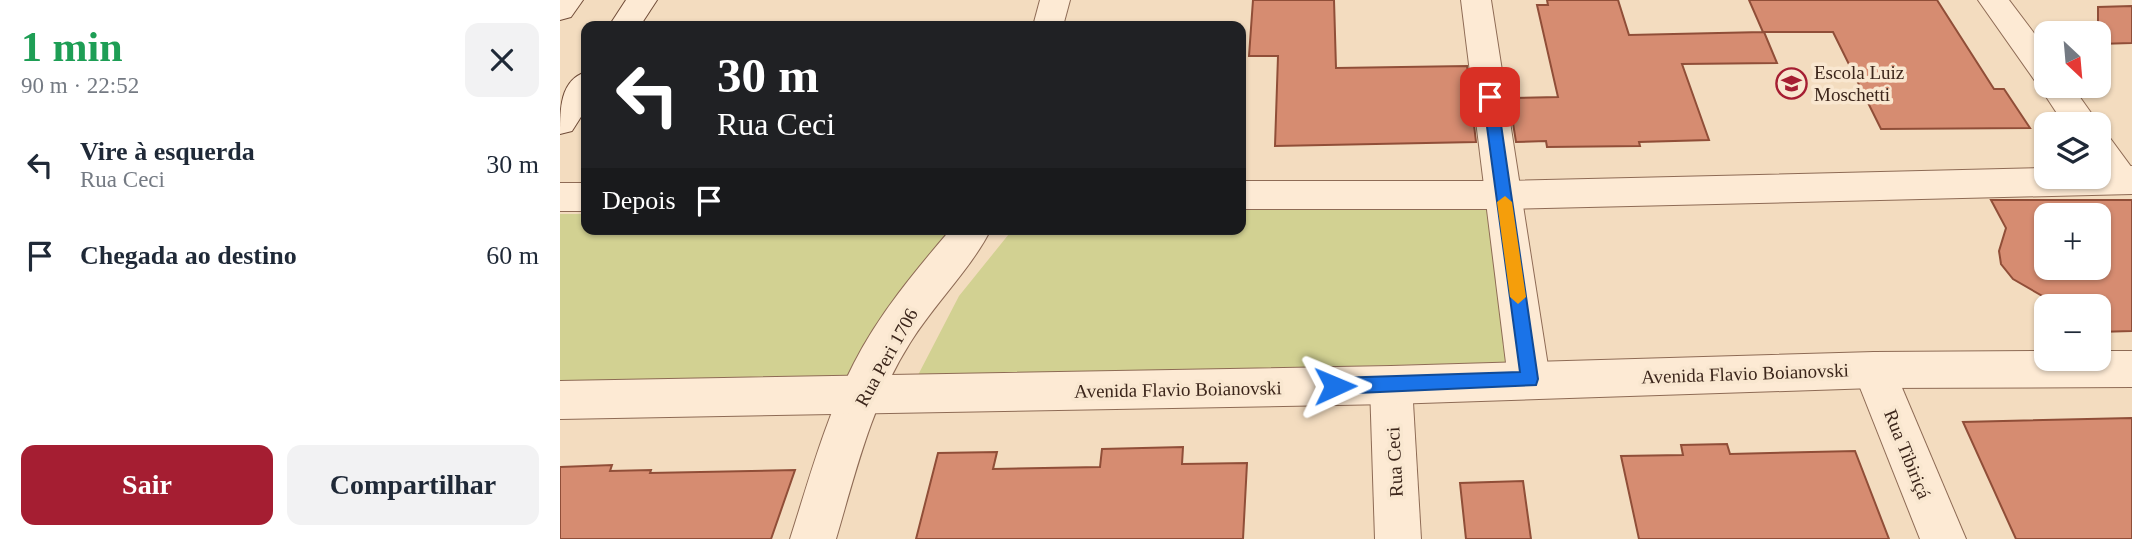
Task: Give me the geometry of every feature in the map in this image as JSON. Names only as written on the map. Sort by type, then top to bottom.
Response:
[{"type":"street","points":[[560,10],[568,0]]},
{"type":"street","points":[[627,21],[642,0]]},
{"type":"street","points":[[1049,21],[1055,0]]},
{"type":"street","points":[[1476,0],[1530,379]]},
{"type":"street","points":[[1993,0],[2034,56]]},
{"type":"street","points":[[560,122],[581,90]]},
{"type":"street","points":[[2111,162],[2127,180]]},
{"type":"street","points":[[1246,195],[1504,195],[2127,180]]},
{"type":"street","points":[[560,197],[581,197]]},
{"type":"street","name":"Rua Peri 1706","points":[[813,539],[860,396],[900,325],[940,268],[968,235]]},
{"type":"street","name":"Avenida Flavio Boianovski","points":[[560,400],[1391,385],[1874,370],[2132,369]]},
{"type":"street","name":"Rua Tibiriçá","points":[[1874,370],[1943,539]]},
{"type":"street","name":"Rua Ceci","points":[[1391,385],[1398,539]]},
{"type":"shaded area","points":[[1495,200],[1516,362],[917,377],[959,296],[1008,235],[1246,235],[1246,205]]},
{"type":"shaded area","points":[[560,214],[581,214],[581,235],[959,235],[867,378],[560,381]]},
{"type":"building","points":[[1253,0],[1334,0],[1336,68],[1467,66],[1476,142],[1275,146],[1278,56],[1249,56]]},
{"type":"building","points":[[1547,0],[1618,0],[1629,35],[1763,32],[1749,0],[1937,0],[1994,89],[2004,89],[2030,128],[1881,129],[1833,32],[1764,32],[1777,63],[1682,64],[1709,140],[1639,142],[1640,146],[1547,147],[1546,141],[1516,142],[1509,98],[1558,97],[1537,5],[1548,5]]},
{"type":"building","points":[[2132,6],[2132,43],[2111,44],[2111,21],[2098,21],[2098,7]]},
{"type":"building","points":[[1991,200],[2132,200],[2132,331],[2111,332],[2111,294],[2039,294],[2013,279],[2001,264],[1999,251],[2006,228]]},
{"type":"building","points":[[2132,418],[2132,539],[2016,539],[1963,422]]},
{"type":"building","points":[[1727,444],[1730,454],[1855,451],[1889,539],[1639,539],[1621,456],[1683,455],[1681,445]]},
{"type":"building","points":[[1183,447],[1182,464],[1247,463],[1243,539],[916,539],[938,453],[997,452],[993,469],[1100,467],[1102,449]]},
{"type":"building","points":[[612,465],[610,471],[651,470],[650,473],[795,470],[771,539],[560,539],[560,467]]},
{"type":"building","points":[[1523,481],[1531,539],[1466,539],[1460,483]]},
{"type":"slow traffic","points":[[1505,202],[1518,297]]},
{"type":"place","name":"Escola Luiz Moschetti","points":[[1791,83]]},
{"type":"route","points":[[1335,386],[1530,379],[1490,97]]}]
